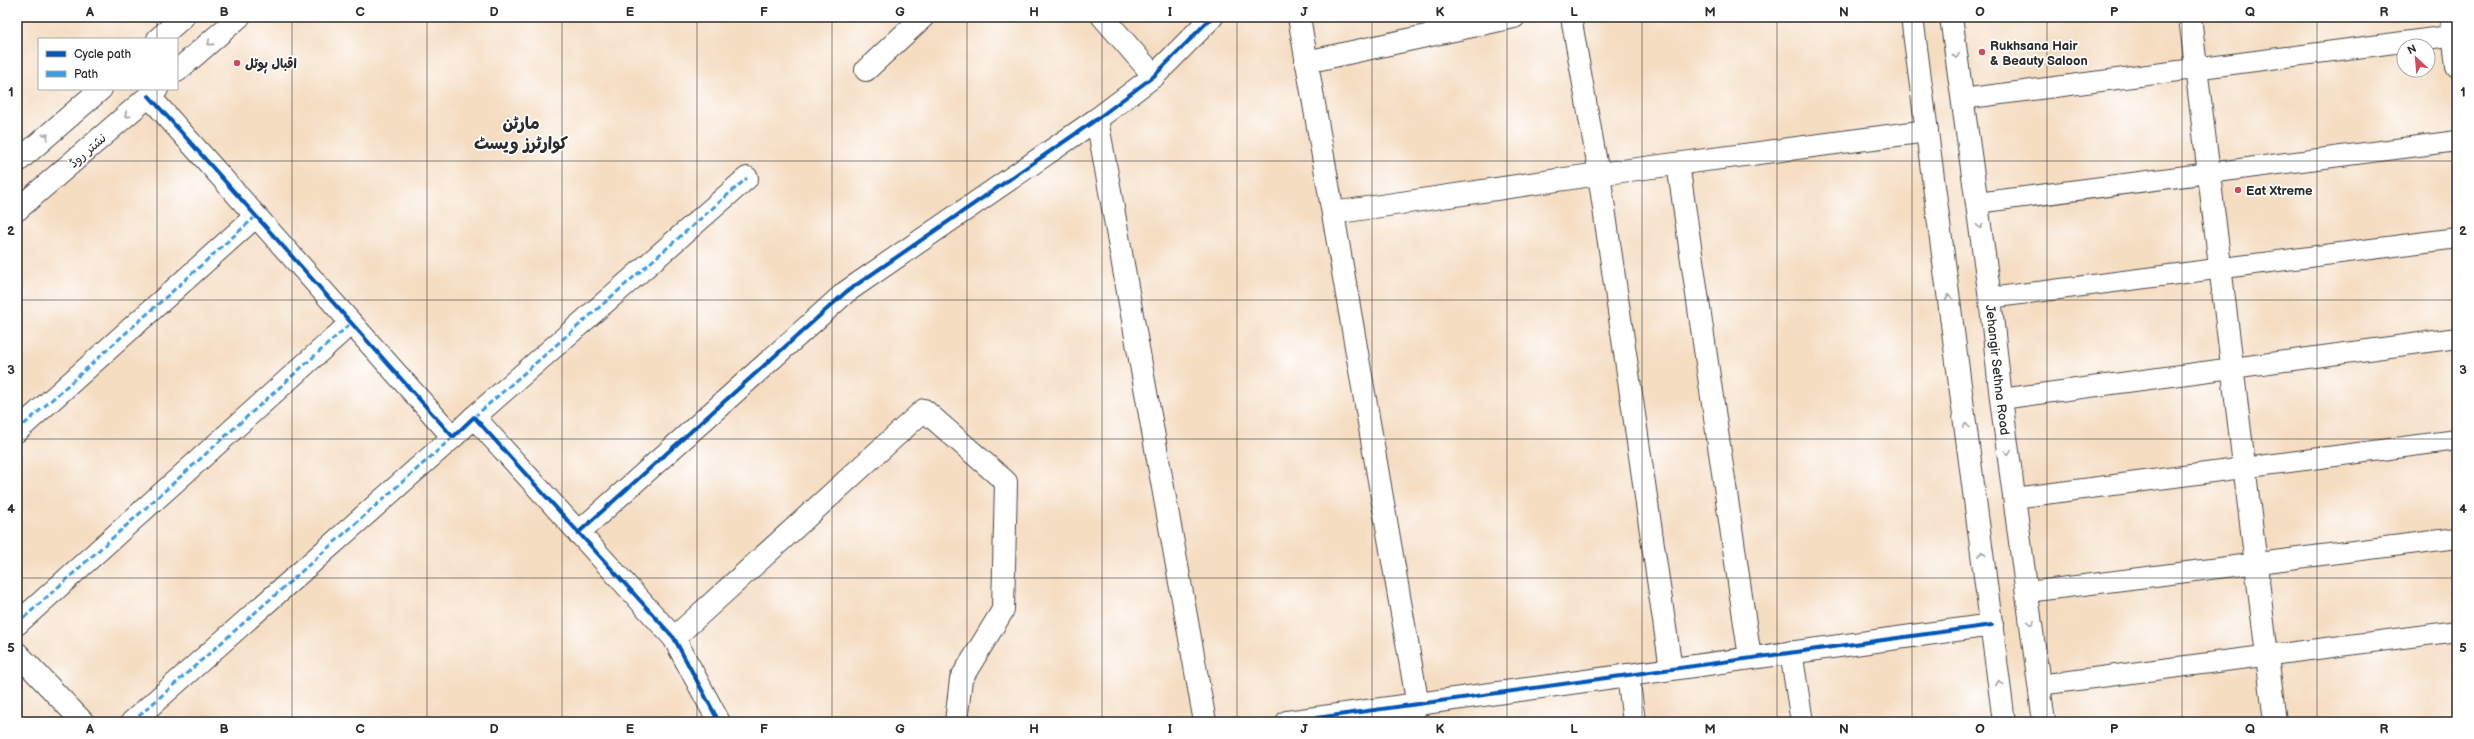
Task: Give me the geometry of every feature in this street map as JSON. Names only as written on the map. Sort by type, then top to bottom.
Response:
[{"type":"main road","points":[[159,38],[183,17]]},
{"type":"main road","points":[[178,70],[239,17]]},
{"type":"main road","points":[[866,70],[923,17]]},
{"type":"main road","points":[[1103,17],[1154,76]]},
{"type":"main road","points":[[578,533],[846,292],[1097,119],[1154,76],[1212,17]]},
{"type":"main road","points":[[1299,17],[1418,706]]},
{"type":"main road","points":[[1306,62],[1514,17]]},
{"type":"main road","points":[[1912,17],[2004,722]]},
{"type":"main road","name":"Jehangir Sethna Road","points":[[1951,17],[1990,298],[2001,399],[2044,722]]},
{"type":"main road","points":[[2190,17],[2275,722]]},
{"type":"main road","points":[[2453,29],[2457,66]]},
{"type":"main road","points":[[17,162],[100,90]]},
{"type":"main road","points":[[153,92],[256,216],[453,437]]},
{"type":"main road","name":"نشتر روڈ","points":[[17,210],[153,92]]},
{"type":"main road","points":[[1097,119],[1205,722]]},
{"type":"main road","points":[[1333,213],[1599,174],[1927,131]]},
{"type":"main road","points":[[1678,164],[1750,658]]},
{"type":"main road","points":[[1599,174],[1672,669]]},
{"type":"main road","points":[[132,722],[474,417],[747,178]]},
{"type":"main road","points":[[17,432],[256,216]]},
{"type":"main road","points":[[17,624],[350,323]]},
{"type":"main road","points":[[674,638],[924,410],[1006,482],[1003,610],[961,679],[956,722]]},
{"type":"main road","points":[[474,417],[674,638],[719,722]]},
{"type":"main road","points":[[1287,722],[1418,706],[1628,675],[1992,625]]},
{"type":"main road","points":[[1791,652],[1802,722]]},
{"type":"main road","points":[[17,653],[83,722]]},
{"type":"main road","points":[[1628,675],[1634,722]]},
{"type":"lane","points":[[1571,17],[1599,174]]},
{"type":"lane","points":[[1962,99],[2196,68],[2453,29]]},
{"type":"lane","points":[[1977,203],[2457,141]]},
{"type":"lane","points":[[1990,298],[2457,238]]},
{"type":"lane","points":[[2001,399],[2457,338]]},
{"type":"lane","points":[[2014,498],[2457,440]]},
{"type":"lane","points":[[2027,592],[2457,538]]},
{"type":"lane","points":[[2039,685],[2457,631]]},
{"type":"marked path","points":[[474,417],[747,178]]},
{"type":"marked path","points":[[17,431],[256,216]]},
{"type":"marked path","points":[[17,624],[351,323]]},
{"type":"marked path","points":[[132,722],[453,437]]},
{"type":"cycle path","points":[[578,533],[846,292],[1097,119],[1154,76],[1212,17]]},
{"type":"cycle path","points":[[149,96],[453,437],[474,417],[674,638],[719,722]]},
{"type":"cycle path","points":[[1287,722],[1992,625]]},
{"type":"place","name":"Rukhsana Hair & Beauty Saloon","points":[[1982,52]]},
{"type":"place","name":"اقبال ہوٹل","points":[[237,63]]},
{"type":"place","name":"Eat Xtreme","points":[[2238,190]]},
{"type":"district","name":"مارٹن کوارٹرز ویسٹ","points":[[521,133]]}]
